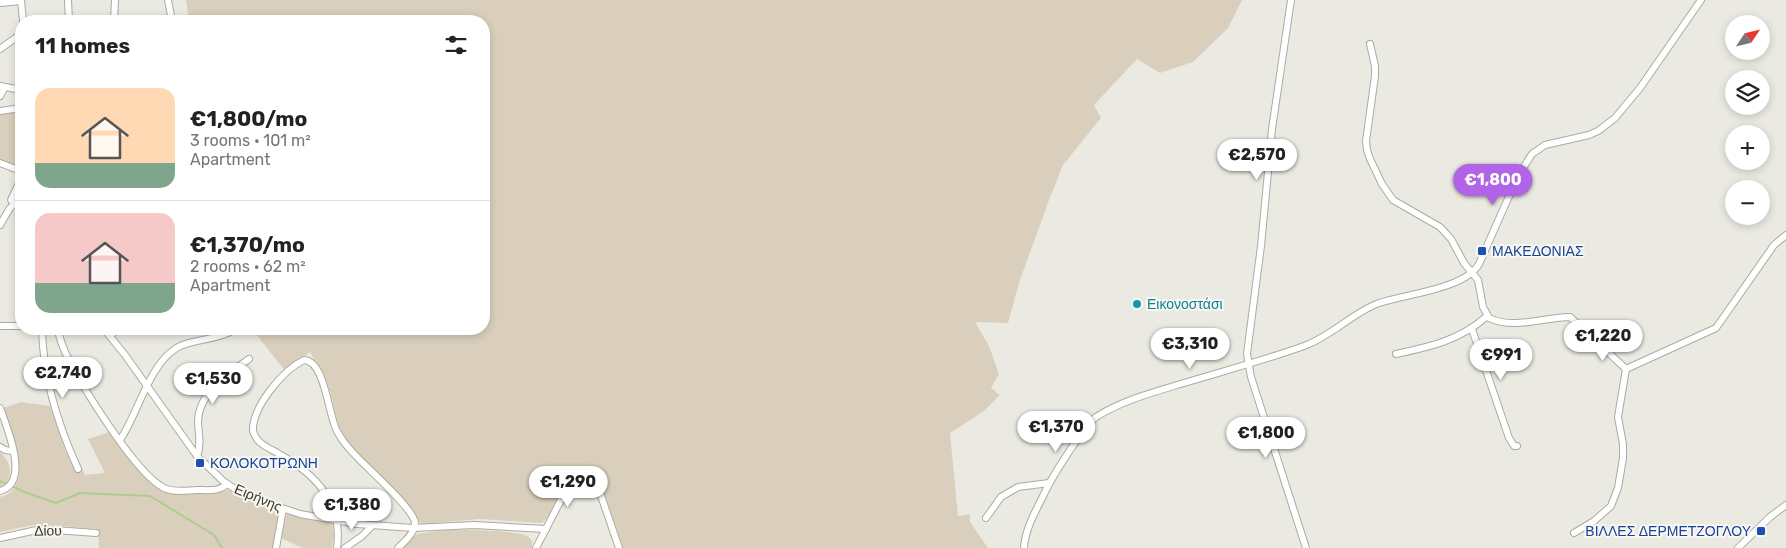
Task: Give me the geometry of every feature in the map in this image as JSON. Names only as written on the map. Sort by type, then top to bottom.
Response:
[{"type":"street","points":[[0,3],[21,0],[22,15]]},
{"type":"street","points":[[68,0],[69,15]]},
{"type":"street","points":[[114,15],[115,0]]},
{"type":"street","points":[[168,0],[171,15]]},
{"type":"street","points":[[1291,0],[1272,129],[1261,246],[1247,354],[1248,364],[1268,432],[1306,548]]},
{"type":"street","points":[[1024,548],[1030,523],[1049,483],[1094,418],[1139,396],[1310,344],[1378,303],[1452,283],[1473,272],[1483,256],[1518,176],[1532,154],[1542,146],[1589,134],[1615,118],[1640,88],[1701,0]]},
{"type":"street","points":[[0,49],[15,39]]},
{"type":"street","points":[[1370,44],[1375,71],[1366,142],[1367,150],[1382,184],[1393,200],[1444,230],[1452,239],[1464,263],[1478,280],[1487,316],[1496,321],[1524,322],[1570,317],[1626,369]]},
{"type":"street","points":[[0,96],[3,86]]},
{"type":"street","points":[[0,111],[15,109]]},
{"type":"street","points":[[0,163],[15,169]]},
{"type":"street","points":[[0,225],[14,204],[11,200],[15,192]]},
{"type":"street","points":[[1626,369],[1716,328],[1774,245],[1786,235]]},
{"type":"street","points":[[1396,354],[1466,333],[1487,316]]},
{"type":"street","points":[[0,326],[15,326]]},
{"type":"street","points":[[1472,329],[1509,438],[1512,444],[1517,446]]},
{"type":"street","points":[[43,335],[53,404],[78,469]]},
{"type":"street","points":[[59,335],[69,360],[120,440],[148,475],[167,489],[212,490],[223,488],[227,484]]},
{"type":"street","points":[[120,440],[129,426],[160,363],[176,349],[225,335]]},
{"type":"street","name":"Ειρήνης","points":[[110,336],[197,456],[227,484],[252,498],[283,509],[336,521],[372,526],[413,528],[474,525],[546,529]]},
{"type":"street","points":[[197,456],[200,442],[199,416],[205,399],[221,380],[249,359]]},
{"type":"street","points":[[337,548],[336,521],[330,500],[318,482],[293,462],[261,444],[253,431],[255,414],[266,397],[303,360],[308,360],[314,366],[325,386],[331,416],[337,432],[356,456],[388,487],[412,515],[415,522],[413,528],[407,539],[398,548]]},
{"type":"street","points":[[1574,533],[1594,521],[1610,506],[1618,488],[1623,458],[1623,444],[1618,417],[1626,369]]},
{"type":"street","points":[[0,408],[13,451],[15,475],[6,488]]},
{"type":"street","points":[[0,447],[13,451]]},
{"type":"street","points":[[536,548],[562,498],[566,480],[592,481],[597,484],[619,548]]},
{"type":"street","points":[[986,518],[1001,497],[1018,486],[1049,483]]},
{"type":"street","points":[[1738,548],[1763,523],[1786,505]]},
{"type":"street","points":[[276,548],[283,509]]},
{"type":"street","points":[[345,548],[372,526]]},
{"type":"street","name":"Δίου","points":[[0,538],[41,529],[96,533]]},
{"type":"shaded area","points":[[186,0],[1242,0],[1228,28],[1193,62],[1160,73],[1137,59],[1094,105],[1101,118],[1063,165],[1020,280],[1008,323],[975,322],[989,346],[999,374],[991,388],[1000,395],[984,411],[950,433],[958,516],[970,514],[970,522],[988,548],[623,548],[601,483],[597,477],[565,477],[554,508],[542,523],[480,519],[421,524],[413,512],[353,449],[341,431],[328,386],[310,352],[286,372],[257,335],[490,335],[490,15],[188,15]]},
{"type":"shaded area","points":[[15,111],[15,166],[0,160],[0,115]]},
{"type":"shaded area","points":[[21,402],[50,406],[66,452],[76,472],[82,469],[85,475],[105,473],[88,439],[109,432],[141,473],[153,485],[162,490],[216,492],[229,490],[254,503],[280,511],[273,548],[99,548],[98,529],[33,525],[0,532],[0,497],[11,492],[17,483],[19,471],[15,444],[3,408]]},
{"type":"shaded area","points":[[0,452],[8,462],[10,474],[7,483],[0,487]]},
{"type":"shaded area","points":[[287,513],[332,525],[334,533],[332,548],[302,548],[281,538]]},
{"type":"shaded area","points":[[446,530],[490,531],[524,535],[532,541],[532,548],[403,548],[417,534]]},
{"type":"waterway","points":[[0,481],[56,503],[80,493],[150,496],[214,535],[222,548]]},
{"type":"place","name":"ΜΑΚΕΔΟΝΙΑΣ","points":[[1482,251]]},
{"type":"place","name":"Εικονοστάσι","points":[[1137,304]]},
{"type":"place","name":"ΚΟΛΟΚΟΤΡΩΝΗ","points":[[200,463]]},
{"type":"place","name":"ΒΙΛΛΕΣ ΔΕΡΜΕΤΖΟΓΛΟΥ","points":[[1761,531]]}]
